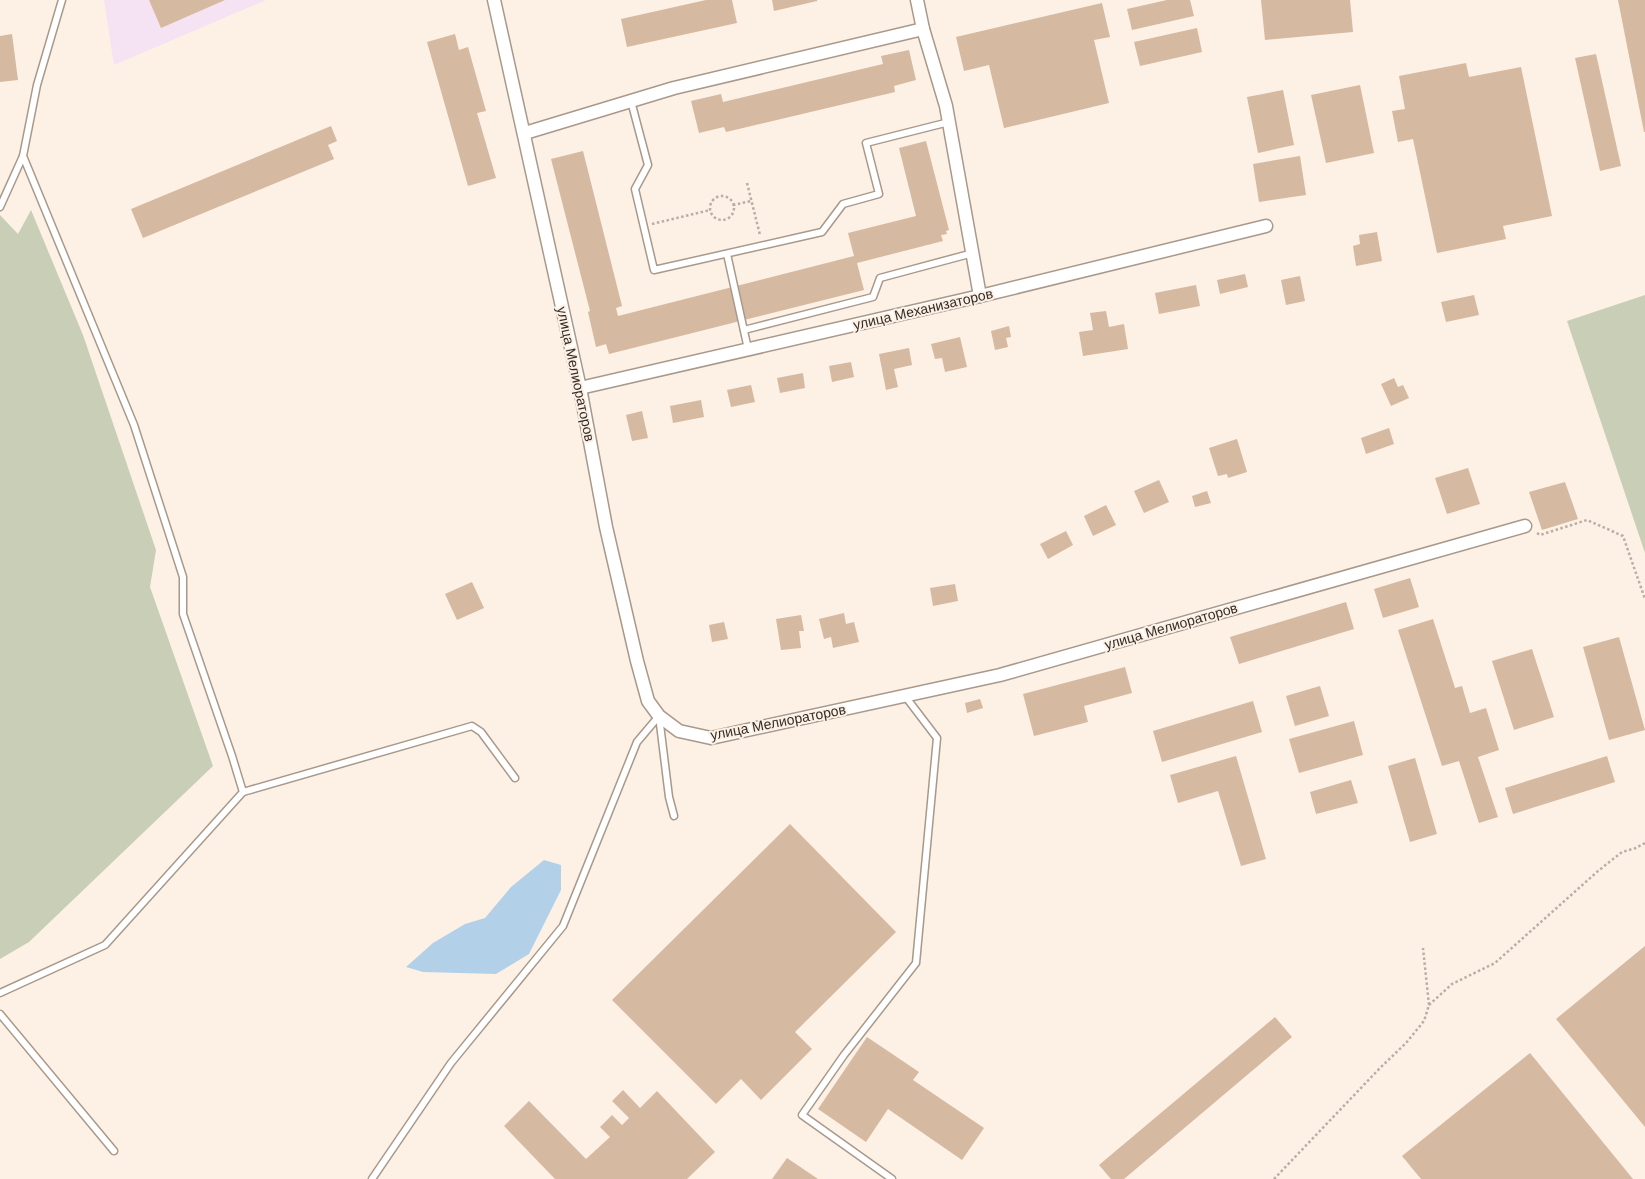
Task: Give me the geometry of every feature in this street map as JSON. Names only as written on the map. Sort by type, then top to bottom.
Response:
[{"type":"street","name":"улица Мелиораторов","points":[[494,0],[580,388],[606,527],[637,661],[648,701],[659,716],[680,731],[711,738],[1000,675],[1525,526]]},
{"type":"street","points":[[916,0],[946,106],[980,296]]},
{"type":"street","points":[[524,133],[674,88],[923,29]]},
{"type":"street","name":"улица Механизаторов","points":[[580,388],[980,296],[1266,226]]},
{"type":"lane","points":[[0,207],[23,156],[37,85],[62,0]]},
{"type":"lane","points":[[631,101],[648,165],[635,189],[654,270],[822,232],[843,204],[879,194],[866,143],[949,122]]},
{"type":"lane","points":[[23,156],[134,425],[183,577],[183,614],[243,792]]},
{"type":"lane","points":[[727,254],[748,349]]},
{"type":"lane","points":[[744,330],[873,297],[880,278],[973,254]]},
{"type":"lane","points":[[892,1179],[802,1115],[844,1055],[916,963],[937,738],[905,696]]},
{"type":"lane","points":[[659,716],[669,797],[674,816]]},
{"type":"lane","points":[[372,1179],[451,1063],[563,926],[637,742],[659,716]]},
{"type":"lane","points":[[0,993],[105,945],[243,792],[472,726],[480,732],[515,778]]},
{"type":"lane","points":[[0,1014],[114,1151]]},
{"type":"path","points":[[746,183],[763,245]]},
{"type":"path","points":[[720,196],[727,197],[734,205],[729,218],[723,220],[716,218],[710,210],[712,201],[720,196]]},
{"type":"path","points":[[734,205],[751,201]]},
{"type":"path","points":[[643,226],[710,210]]},
{"type":"path","points":[[1525,526],[1540,534],[1587,520],[1622,536],[1645,599]]},
{"type":"path","points":[[1429,1005],[1452,984],[1494,963],[1622,852],[1645,843]]},
{"type":"path","points":[[1274,1179],[1380,1068],[1406,1044],[1424,1021],[1429,1005],[1423,948]]},
{"type":"shaded area","points":[[104,0],[266,0],[114,65]]},
{"type":"green space","points":[[31,210],[83,335],[156,550],[150,587],[213,766],[29,942],[0,959],[0,215],[18,234]]},
{"type":"green space","points":[[1645,295],[1645,553],[1567,321]]},
{"type":"water","points":[[544,860],[561,865],[561,890],[529,954],[496,974],[423,972],[406,967],[433,943],[465,924],[485,918],[511,887]]},
{"type":"building","points":[[149,0],[225,0],[161,28]]},
{"type":"building","points":[[706,0],[732,0],[737,23],[627,47],[621,19]]},
{"type":"building","points":[[772,0],[817,0],[817,1],[774,11]]},
{"type":"building","points":[[1167,0],[1190,0],[1194,16],[1132,30],[1127,9]]},
{"type":"building","points":[[1261,0],[1350,0],[1353,32],[1265,40]]},
{"type":"building","points":[[1618,0],[1645,0],[1645,132],[1644,132]]},
{"type":"building","points":[[1102,3],[1110,37],[1094,40],[1109,103],[1004,128],[989,65],[964,71],[956,37]]},
{"type":"building","points":[[1197,28],[1202,52],[1140,66],[1134,42]]},
{"type":"building","points":[[12,34],[18,80],[0,82],[0,36]]},
{"type":"building","points":[[455,34],[459,50],[468,47],[486,111],[477,113],[496,178],[468,186],[427,42]]},
{"type":"building","points":[[909,50],[916,80],[894,86],[895,92],[726,132],[724,127],[699,133],[691,101],[721,94],[723,102],[883,64],[881,56]]},
{"type":"building","points":[[1596,54],[1621,166],[1600,171],[1575,58]]},
{"type":"building","points":[[1466,63],[1469,77],[1521,67],[1552,216],[1503,226],[1506,239],[1437,253],[1413,139],[1398,142],[1392,111],[1405,109],[1399,76]]},
{"type":"building","points":[[1360,85],[1374,153],[1326,163],[1311,95]]},
{"type":"building","points":[[1283,90],[1294,145],[1258,153],[1247,97]]},
{"type":"building","points":[[331,126],[337,141],[328,145],[334,159],[143,238],[131,209]]},
{"type":"building","points":[[926,141],[949,230],[946,231],[947,234],[941,235],[943,241],[857,263],[864,290],[609,354],[606,344],[596,347],[588,312],[590,311],[551,159],[583,151],[622,306],[616,308],[618,316],[854,256],[848,233],[916,216],[899,148]]},
{"type":"building","points":[[1300,156],[1306,195],[1259,202],[1253,164]]},
{"type":"building","points":[[1377,232],[1382,261],[1356,266],[1353,246],[1360,244],[1359,235]]},
{"type":"building","points":[[1245,274],[1248,287],[1220,294],[1217,280]]},
{"type":"building","points":[[1300,276],[1305,301],[1286,305],[1281,280]]},
{"type":"building","points":[[1196,285],[1200,306],[1159,314],[1155,293]]},
{"type":"building","points":[[1474,295],[1479,315],[1446,322],[1441,302]]},
{"type":"building","points":[[1106,311],[1109,327],[1124,324],[1128,349],[1083,356],[1079,332],[1093,330],[1090,313]]},
{"type":"building","points":[[1009,326],[1011,337],[1006,338],[1008,347],[995,350],[991,331]]},
{"type":"building","points":[[960,337],[967,367],[945,372],[942,358],[935,359],[931,344]]},
{"type":"building","points":[[909,348],[912,365],[894,369],[898,387],[886,390],[879,354]]},
{"type":"building","points":[[851,362],[854,377],[832,382],[829,366]]},
{"type":"building","points":[[803,373],[805,388],[780,393],[777,378]]},
{"type":"building","points":[[1394,378],[1398,387],[1403,385],[1409,398],[1391,406],[1381,384]]},
{"type":"building","points":[[751,385],[755,402],[731,407],[727,390]]},
{"type":"building","points":[[701,400],[704,417],[673,423],[670,406]]},
{"type":"building","points":[[642,411],[648,438],[632,441],[626,415]]},
{"type":"building","points":[[1389,428],[1394,444],[1366,454],[1361,438]]},
{"type":"building","points":[[1237,439],[1247,472],[1228,478],[1227,474],[1218,476],[1209,448]]},
{"type":"building","points":[[1468,468],[1480,504],[1447,514],[1435,478]]},
{"type":"building","points":[[1159,480],[1169,502],[1144,513],[1134,491]]},
{"type":"building","points":[[1565,482],[1578,519],[1542,530],[1529,492]]},
{"type":"building","points":[[1207,491],[1211,503],[1195,507],[1192,496]]},
{"type":"building","points":[[1106,505],[1116,525],[1093,536],[1084,516]]},
{"type":"building","points":[[1066,531],[1073,545],[1048,559],[1040,544]]},
{"type":"building","points":[[1410,578],[1419,607],[1383,618],[1374,589]]},
{"type":"building","points":[[472,582],[484,608],[457,620],[445,594]]},
{"type":"building","points":[[955,584],[958,601],[933,606],[930,588]]},
{"type":"building","points":[[1346,602],[1354,629],[1239,664],[1230,637]]},
{"type":"building","points":[[844,613],[846,624],[854,622],[859,642],[833,648],[831,637],[824,639],[819,619]]},
{"type":"building","points":[[801,615],[804,631],[799,631],[801,648],[781,650],[776,619]]},
{"type":"building","points":[[1433,619],[1455,688],[1462,686],[1470,713],[1486,708],[1499,750],[1478,757],[1498,817],[1479,823],[1459,761],[1442,766],[1398,630]]},
{"type":"building","points":[[724,622],[728,639],[712,642],[709,625]]},
{"type":"building","points":[[1619,637],[1645,730],[1609,740],[1583,647]]},
{"type":"building","points":[[1532,649],[1554,717],[1514,730],[1492,661]]},
{"type":"building","points":[[1125,667],[1132,693],[1084,706],[1088,722],[1034,736],[1023,694]]},
{"type":"building","points":[[1320,686],[1329,716],[1295,726],[1286,696]]},
{"type":"building","points":[[980,699],[983,708],[967,713],[965,703]]},
{"type":"building","points":[[1253,701],[1262,732],[1162,762],[1153,731]]},
{"type":"building","points":[[1354,721],[1363,755],[1299,773],[1289,739]]},
{"type":"building","points":[[1236,756],[1266,859],[1241,866],[1218,791],[1178,803],[1170,775]]},
{"type":"building","points":[[1607,756],[1615,782],[1513,814],[1505,788]]},
{"type":"building","points":[[1415,758],[1437,834],[1410,842],[1388,766]]},
{"type":"building","points":[[1351,780],[1358,803],[1316,814],[1310,792]]},
{"type":"building","points":[[790,824],[896,932],[795,1032],[812,1049],[761,1100],[741,1079],[716,1104],[612,1000]]},
{"type":"building","points":[[1645,946],[1645,1127],[1556,1019]]},
{"type":"building","points":[[1275,1017],[1292,1037],[1124,1179],[1111,1179],[1099,1165]]},
{"type":"building","points":[[867,1037],[919,1072],[913,1080],[984,1128],[962,1160],[888,1109],[866,1142],[818,1109]]},
{"type":"building","points":[[1530,1053],[1633,1179],[1421,1179],[1402,1156]]},
{"type":"building","points":[[623,1090],[640,1108],[657,1091],[715,1152],[687,1179],[555,1179],[504,1126],[529,1101],[586,1159],[610,1137],[600,1127],[612,1115],[622,1125],[629,1118],[612,1101]]},
{"type":"building","points":[[787,1158],[818,1179],[772,1179]]}]
